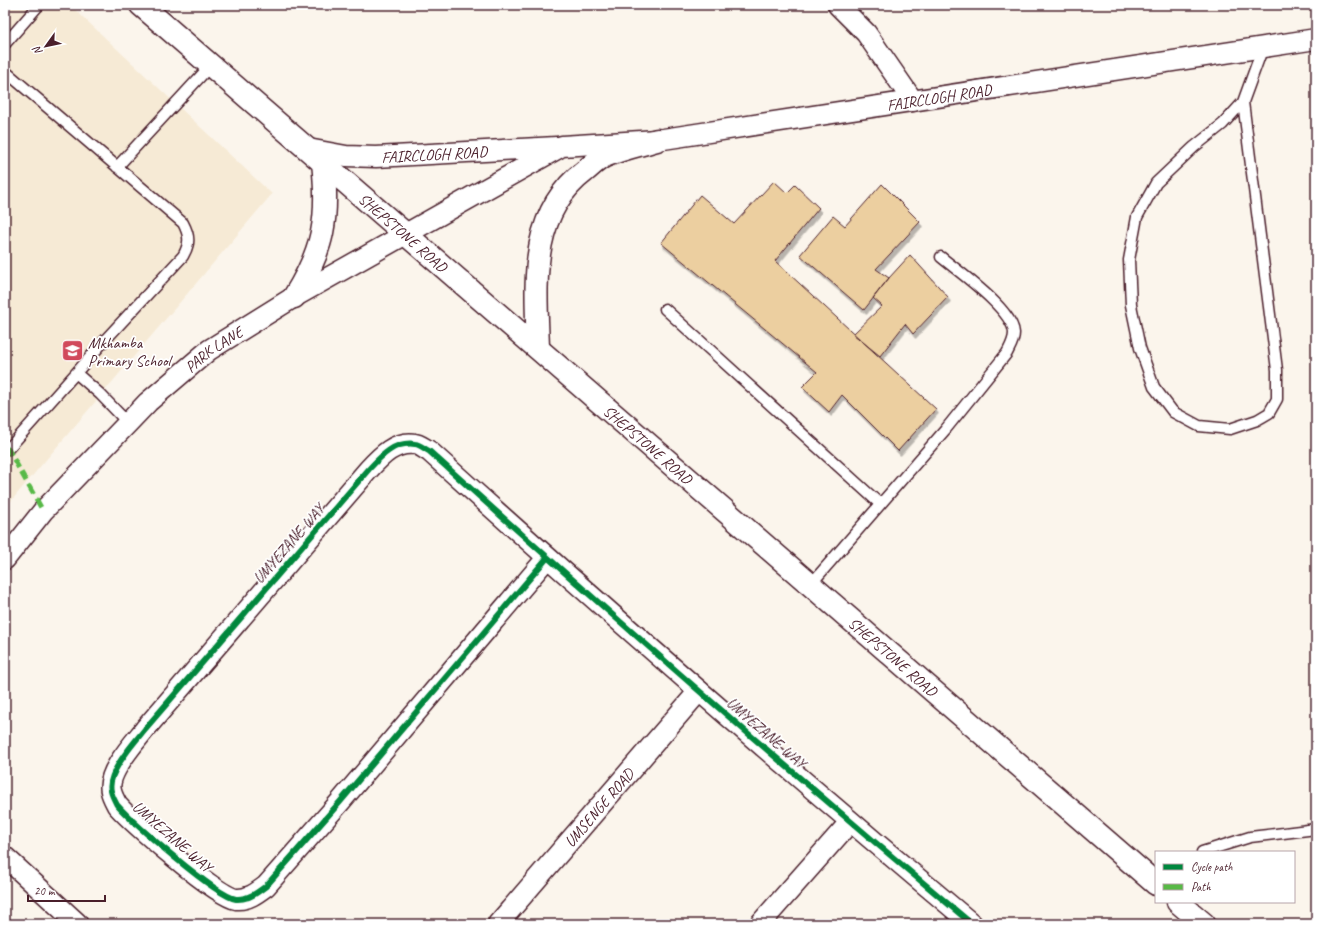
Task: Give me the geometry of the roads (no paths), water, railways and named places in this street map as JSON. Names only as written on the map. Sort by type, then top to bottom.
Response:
[{"type":"street","name":"SHEPSTONE ROAD","points":[[141,5],[811,584],[1152,875]]},
{"type":"street","points":[[838,5],[866,33],[913,101]]},
{"type":"street","name":"FAIRCLOGH ROAD","points":[[316,156],[376,157],[657,140],[1316,39]]},
{"type":"street","points":[[538,348],[536,274],[545,225],[556,200],[575,179],[604,156],[657,140]]},
{"type":"street","name":"FAIRCLOGH ROAD","points":[[405,233],[562,146]]},
{"type":"street","points":[[294,297],[309,274],[318,253],[324,220],[327,195],[316,156]]},
{"type":"street","name":"PARK LANE","points":[[5,559],[43,511],[128,422],[148,402],[209,350],[294,297],[405,233]]},
{"type":"street","name":"UMYEZANE WAY","points":[[547,558],[335,808],[266,886],[252,896],[236,899],[222,893],[206,882],[133,821],[116,803],[110,790],[112,779],[123,757],[385,451],[399,445],[415,444],[429,451],[547,558],[699,691],[850,822],[972,924]]},
{"type":"street","name":"UMSENGE ROAD","points":[[498,924],[699,691]]},
{"type":"street","points":[[760,924],[850,822]]},
{"type":"street","points":[[5,857],[77,923]]},
{"type":"street","points":[[1179,903],[1204,924]]},
{"type":"lane","points":[[5,44],[39,5]]},
{"type":"lane","points":[[1243,102],[1277,370],[1276,399],[1270,413],[1257,420],[1230,429],[1199,426],[1173,412],[1154,387],[1140,348],[1133,312],[1129,260],[1137,217],[1156,183],[1194,147],[1223,124],[1243,102],[1263,47]]},
{"type":"lane","points":[[117,167],[211,65]]},
{"type":"lane","points":[[5,72],[183,223],[187,231],[189,246],[183,256],[106,339],[8,449]]},
{"type":"lane","points":[[811,584],[945,430],[1007,353],[1013,342],[1013,327],[999,306],[941,257]]},
{"type":"lane","points":[[665,308],[880,504]]},
{"type":"lane","points":[[76,373],[128,422]]},
{"type":"lane","points":[[1205,851],[1250,837],[1316,829]]},
{"type":"place","name":"Mkhamba Primary School","points":[[72,351]]}]
